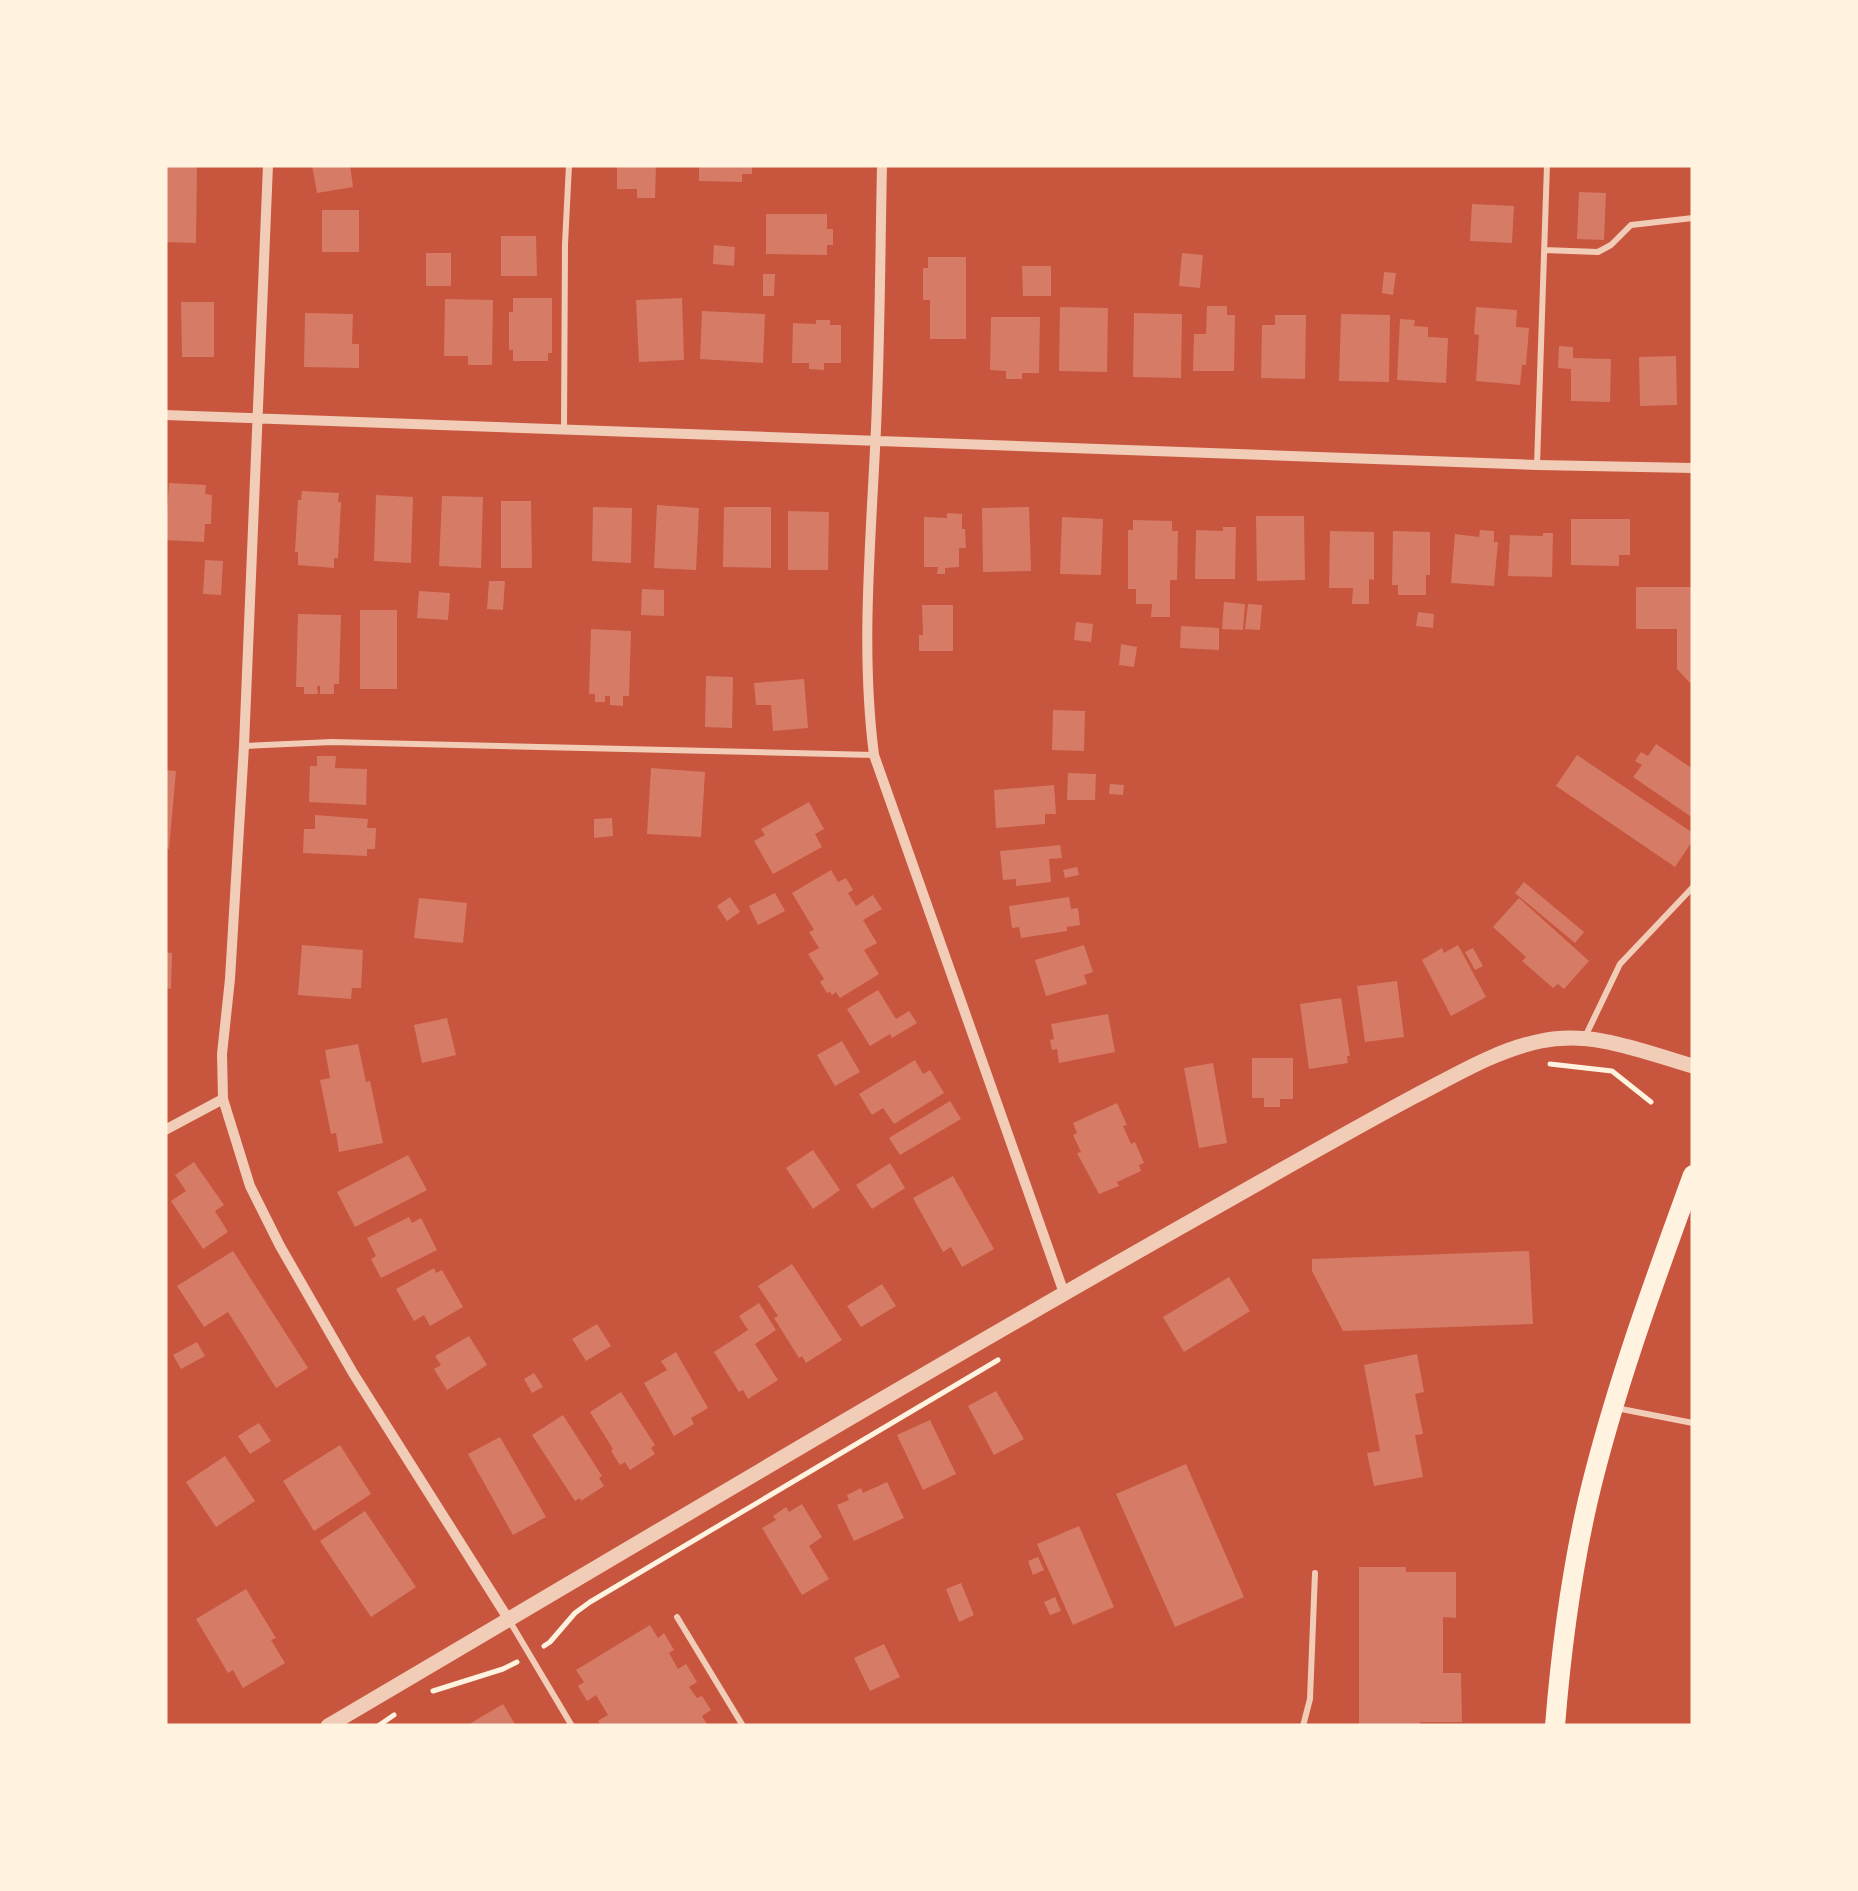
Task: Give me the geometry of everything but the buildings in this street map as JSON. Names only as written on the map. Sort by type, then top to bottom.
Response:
[{"type":"main road","points":[[1556,1726],[1566,1622],[1588,1503],[1613,1408],[1693,1175]]},
{"type":"street","points":[[268,165],[244,746],[222,1054],[223,1098],[250,1186],[280,1246],[354,1373],[509,1620]]},
{"type":"street","points":[[882,165],[868,608],[869,716],[874,755],[1064,1293]]},
{"type":"street","points":[[165,415],[1537,466],[1693,468]]},
{"type":"street","points":[[328,1726],[1064,1293],[1467,1070],[1540,1041],[1573,1037],[1603,1040],[1693,1066]]},
{"type":"street","points":[[165,1130],[223,1098]]},
{"type":"lane","points":[[564,430],[569,165]]},
{"type":"lane","points":[[1537,466],[1547,165]]},
{"type":"lane","points":[[1544,250],[1598,252],[1611,245],[1630,225],[1693,218]]},
{"type":"lane","points":[[244,746],[332,742],[874,755]]},
{"type":"lane","points":[[1584,1038],[1620,964],[1693,887]]},
{"type":"lane","points":[[1613,1408],[1693,1423]]},
{"type":"lane","points":[[1303,1726],[1310,1699],[1315,1573]]},
{"type":"lane","points":[[677,1618],[743,1726]]},
{"type":"lane","points":[[509,1620],[572,1726]]},
{"type":"path","points":[[1540,1063],[1612,1071],[1650,1102]]},
{"type":"path","points":[[432,1692],[503,1669],[530,1655],[550,1642],[574,1612],[1000,1359]]},
{"type":"path","points":[[378,1726],[405,1709]]}]
